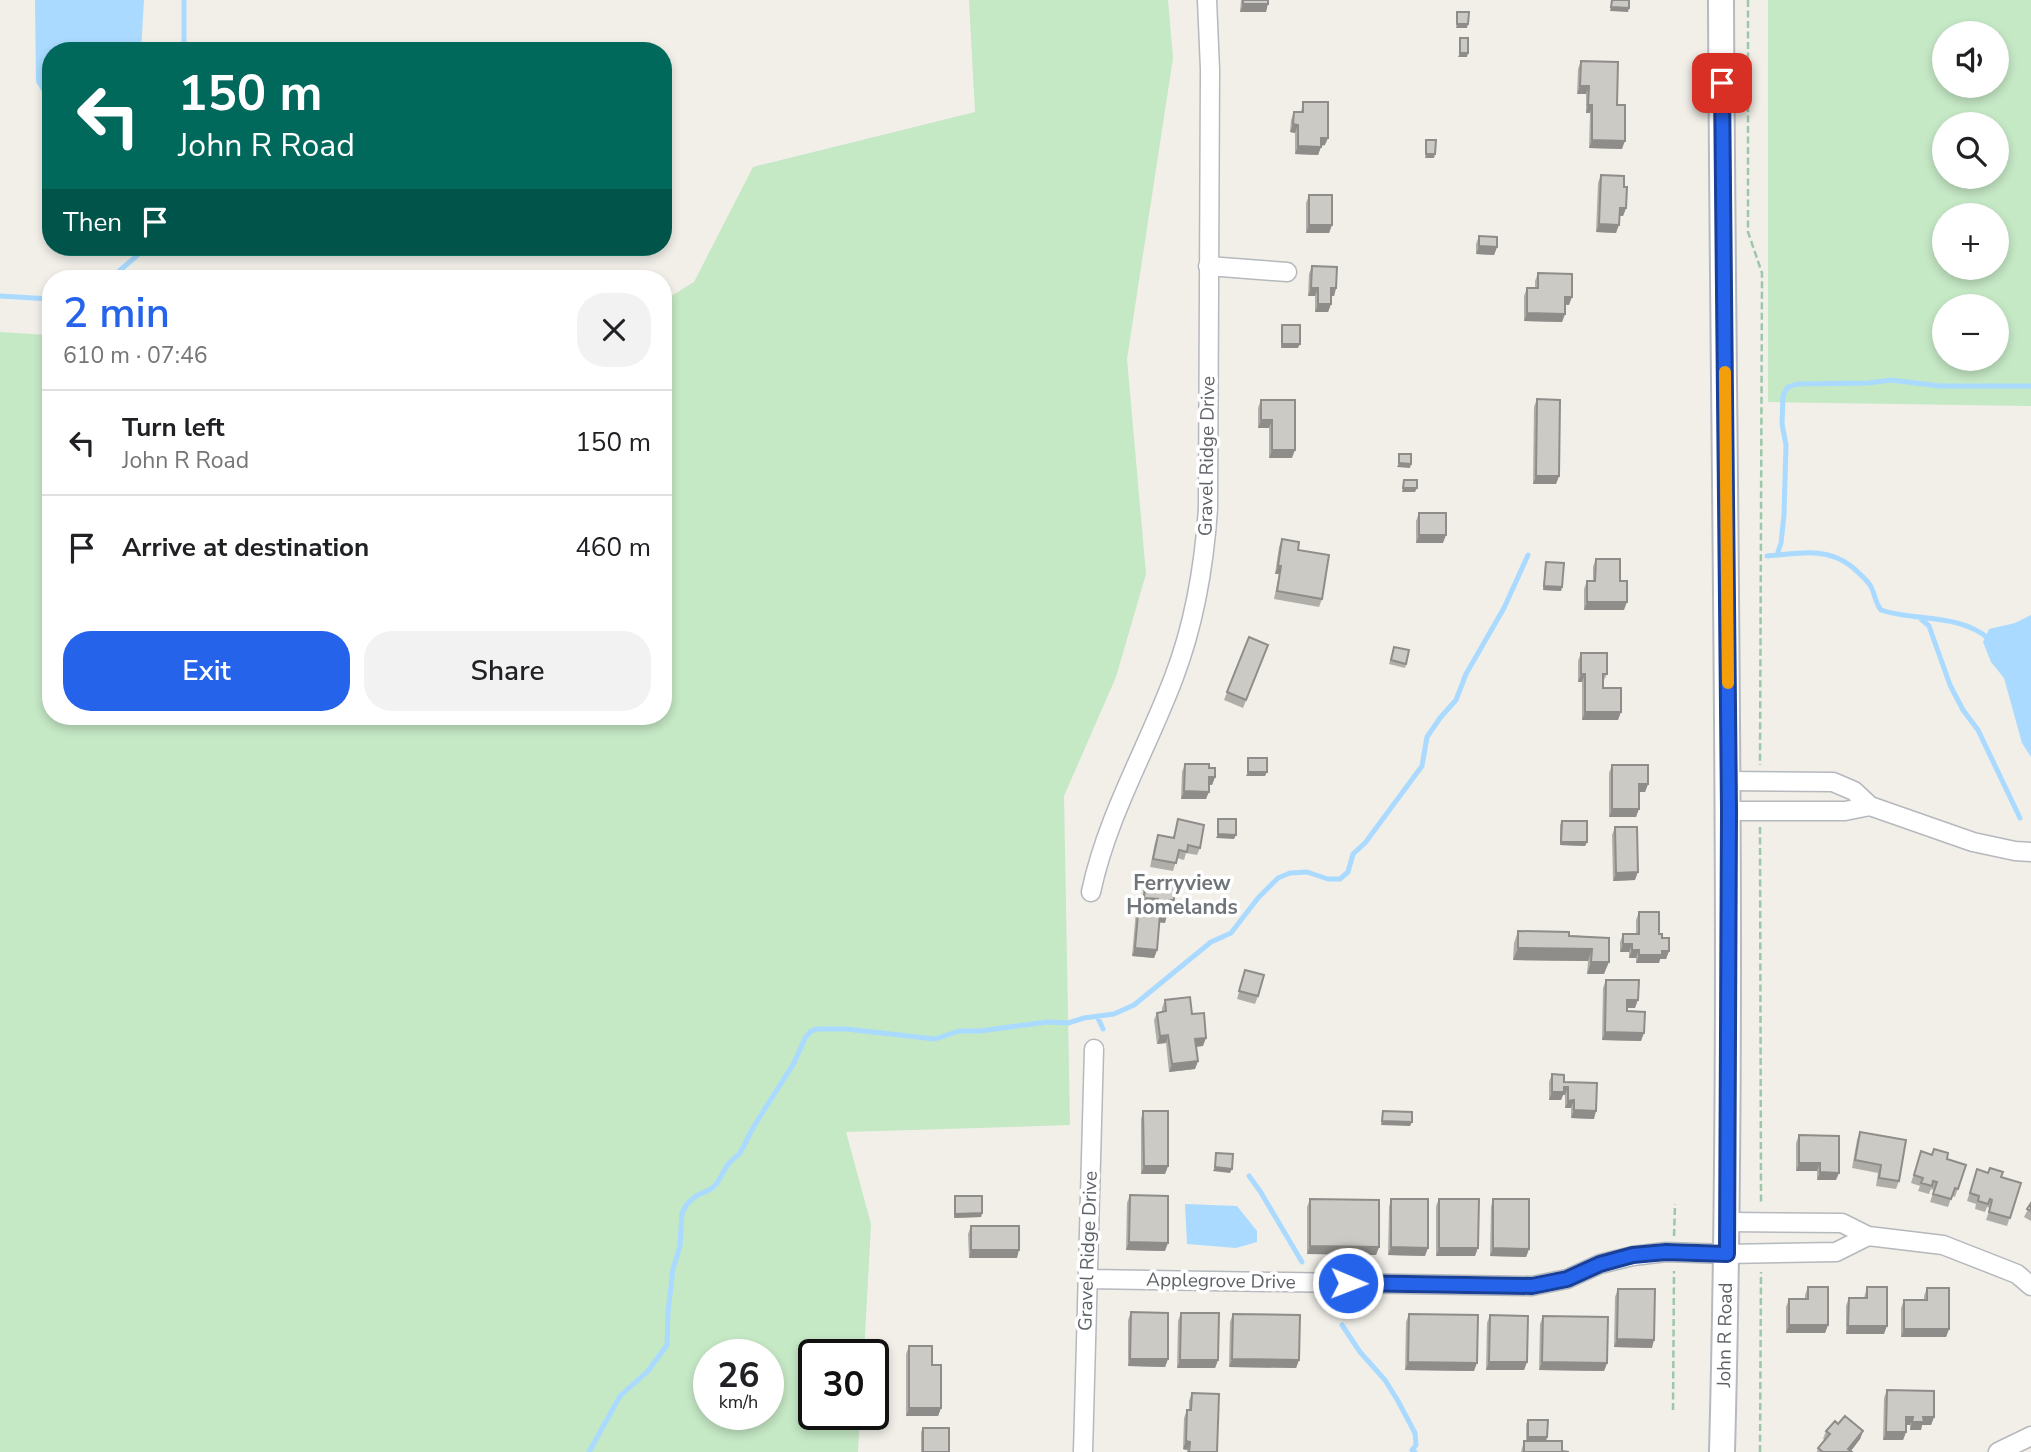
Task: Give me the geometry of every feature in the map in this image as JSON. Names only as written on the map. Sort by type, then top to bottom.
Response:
[{"type":"main road","name":"John R Road","points":[[1721,0],[1729,811],[1728,1222],[1722,1452]]},
{"type":"street","name":"Gravel Ridge Drive","points":[[1091,892],[1108,829],[1174,678],[1188,635],[1205,551],[1208,509],[1210,69],[1207,0]]},
{"type":"street","points":[[1208,266],[1287,272]]},
{"type":"street","points":[[1728,781],[1833,782],[1854,791],[1870,806],[1973,842],[2031,852]]},
{"type":"street","points":[[1729,811],[1845,811],[1870,806]]},
{"type":"street","name":"Gravel Ridge Drive","points":[[1083,1452],[1094,1049]]},
{"type":"street","points":[[1728,1222],[1842,1223],[1868,1236],[1943,1245],[2017,1274],[2031,1286]]},
{"type":"street","name":"Applegrove Drive","points":[[1087,1279],[1532,1286],[1567,1279],[1600,1264],[1633,1255],[1674,1252],[1836,1252],[1868,1236]]},
{"type":"street","points":[[1998,1452],[2031,1436]]},
{"type":"path","points":[[1748,0],[1748,232],[1762,273],[1760,781]]},
{"type":"path","points":[[1761,811],[1761,1222]]},
{"type":"path","points":[[1673,1410],[1675,1204]]},
{"type":"path","points":[[1760,1452],[1762,1254]]},
{"type":"green space","points":[[969,0],[1168,0],[1173,58],[1127,359],[1146,574],[1116,677],[1064,796],[1070,1125],[846,1132],[871,1224],[865,1339],[798,1339],[798,1430],[859,1430],[858,1452],[0,1452],[0,332],[42,335],[42,725],[672,725],[672,295],[694,282],[753,167],[975,112]]},
{"type":"green space","points":[[1768,0],[2031,0],[2031,406],[1768,402]]},
{"type":"water","points":[[35,0],[144,0],[142,42],[42,42],[42,92],[36,82]]},
{"type":"water","points":[[2031,615],[2031,757],[2022,743],[2004,678],[1991,662],[1983,642],[1989,629],[2015,623]]},
{"type":"water","points":[[1185,1204],[1237,1206],[1257,1231],[1257,1242],[1236,1248],[1187,1244]]},
{"type":"building","points":[[1243,0],[1268,0],[1268,4],[1243,4]]},
{"type":"building","points":[[1612,0],[1629,0],[1629,8],[1611,7]]},
{"type":"building","points":[[1457,12],[1469,12],[1468,24],[1457,24]]},
{"type":"building","points":[[1460,38],[1468,38],[1468,53],[1460,53]]},
{"type":"building","points":[[1581,61],[1618,62],[1617,105],[1625,105],[1625,141],[1592,140],[1592,105],[1588,105],[1589,86],[1580,86]]},
{"type":"building","points":[[1303,102],[1328,102],[1328,138],[1321,138],[1321,147],[1298,146],[1298,125],[1293,124],[1294,112],[1303,112]]},
{"type":"building","points":[[1426,140],[1436,140],[1435,154],[1426,154]]},
{"type":"building","points":[[1601,175],[1624,176],[1624,187],[1627,187],[1626,208],[1620,208],[1619,225],[1599,224]]},
{"type":"building","points":[[1309,195],[1332,195],[1332,225],[1309,225]]},
{"type":"building","points":[[1479,236],[1497,237],[1497,247],[1479,246]]},
{"type":"building","points":[[1312,266],[1337,267],[1336,288],[1331,288],[1331,304],[1318,304],[1318,288],[1311,288]]},
{"type":"building","points":[[1538,273],[1572,274],[1572,297],[1565,297],[1565,314],[1527,313],[1527,288],[1538,288]]},
{"type":"building","points":[[1282,325],[1300,325],[1300,344],[1282,344]]},
{"type":"building","points":[[1537,399],[1560,400],[1559,476],[1536,476]]},
{"type":"building","points":[[1261,400],[1295,400],[1295,450],[1272,450],[1272,420],[1261,420]]},
{"type":"building","points":[[1399,454],[1411,454],[1411,464],[1399,463]]},
{"type":"building","points":[[1404,480],[1417,480],[1417,488],[1403,488]]},
{"type":"building","points":[[1419,513],[1446,513],[1446,535],[1419,535]]},
{"type":"building","points":[[1282,539],[1299,542],[1298,550],[1329,555],[1322,599],[1277,591]]},
{"type":"building","points":[[1596,559],[1620,559],[1620,581],[1627,581],[1627,602],[1587,602],[1587,581],[1595,581]]},
{"type":"building","points":[[1546,562],[1564,563],[1562,587],[1544,586]]},
{"type":"building","points":[[1249,637],[1268,645],[1246,700],[1227,692]]},
{"type":"building","points":[[1394,647],[1409,650],[1406,664],[1391,660]]},
{"type":"building","points":[[1581,653],[1607,653],[1607,674],[1603,674],[1603,688],[1621,688],[1621,712],[1585,712],[1585,674],[1581,674]]},
{"type":"building","points":[[1248,758],[1267,758],[1267,772],[1248,772]]},
{"type":"building","points":[[1185,764],[1209,764],[1209,768],[1215,768],[1215,777],[1209,777],[1209,792],[1184,791]]},
{"type":"building","points":[[1612,765],[1648,765],[1648,784],[1639,784],[1639,809],[1612,809]]},
{"type":"building","points":[[1178,819],[1204,825],[1200,848],[1188,845],[1187,852],[1179,850],[1176,863],[1153,859],[1158,835],[1174,838]]},
{"type":"building","points":[[1218,819],[1236,819],[1236,835],[1218,834]]},
{"type":"building","points":[[1562,821],[1587,821],[1587,842],[1561,842]]},
{"type":"building","points":[[1615,827],[1637,827],[1638,872],[1616,873]]},
{"type":"building","points":[[1146,881],[1175,884],[1174,900],[1169,900],[1167,915],[1160,914],[1157,950],[1135,948],[1139,903],[1157,905],[1158,899],[1144,898]]},
{"type":"building","points":[[1639,912],[1659,912],[1659,934],[1662,934],[1662,938],[1669,938],[1669,951],[1662,951],[1662,955],[1639,955],[1639,950],[1632,950],[1632,944],[1623,944],[1623,934],[1639,934]]},
{"type":"building","points":[[1518,931],[1569,932],[1569,936],[1609,938],[1609,962],[1591,962],[1592,949],[1518,948]]},
{"type":"building","points":[[1245,970],[1264,975],[1258,996],[1239,991]]},
{"type":"building","points":[[1606,980],[1639,980],[1638,1000],[1627,1000],[1627,1011],[1645,1012],[1644,1033],[1605,1032]]},
{"type":"building","points":[[1190,997],[1192,1014],[1204,1013],[1206,1038],[1195,1039],[1198,1061],[1172,1064],[1168,1035],[1160,1036],[1157,1013],[1166,1011],[1165,1000]]},
{"type":"building","points":[[1552,1074],[1564,1075],[1564,1082],[1597,1083],[1596,1111],[1574,1110],[1574,1100],[1568,1101],[1568,1087],[1564,1087],[1564,1092],[1552,1092]]},
{"type":"building","points":[[1143,1111],[1168,1111],[1168,1166],[1144,1166]]},
{"type":"building","points":[[1383,1111],[1412,1112],[1412,1122],[1382,1121]]},
{"type":"building","points":[[1860,1132],[1906,1140],[1899,1181],[1879,1178],[1881,1165],[1855,1160]]},
{"type":"building","points":[[1799,1135],[1839,1136],[1839,1173],[1820,1172],[1820,1163],[1799,1163]]},
{"type":"building","points":[[1934,1149],[1948,1153],[1947,1159],[1966,1165],[1958,1189],[1955,1188],[1951,1199],[1933,1194],[1937,1182],[1933,1181],[1932,1186],[1921,1183],[1923,1178],[1914,1175],[1921,1151],[1932,1155]]},
{"type":"building","points":[[1216,1153],[1233,1154],[1232,1169],[1215,1167]]},
{"type":"building","points":[[1990,1168],[2003,1172],[2001,1177],[2021,1183],[2010,1218],[1989,1212],[1992,1200],[1990,1199],[1988,1204],[1978,1201],[1979,1196],[1970,1193],[1977,1169],[1988,1173]]},
{"type":"building","points":[[1130,1195],[1168,1196],[1168,1243],[1129,1242]]},
{"type":"building","points":[[955,1196],[982,1196],[982,1213],[955,1214]]},
{"type":"building","points":[[1310,1199],[1379,1200],[1379,1247],[1310,1246]]},
{"type":"building","points":[[1391,1199],[1428,1199],[1428,1248],[1391,1247]]},
{"type":"building","points":[[1439,1199],[1479,1199],[1478,1248],[1439,1248]]},
{"type":"building","points":[[1493,1199],[1529,1199],[1529,1249],[1493,1248]]},
{"type":"building","points":[[971,1226],[1019,1226],[1019,1250],[971,1250]]},
{"type":"building","points":[[1808,1287],[1828,1287],[1828,1325],[1789,1325],[1789,1299],[1808,1299]]},
{"type":"building","points":[[1867,1287],[1887,1287],[1887,1326],[1848,1326],[1849,1298],[1867,1298]]},
{"type":"building","points":[[1927,1288],[1949,1288],[1949,1329],[1904,1329],[1904,1300],[1927,1300]]},
{"type":"building","points":[[1618,1289],[1655,1289],[1654,1340],[1617,1339]]},
{"type":"building","points":[[1131,1312],[1168,1313],[1168,1359],[1130,1359]]},
{"type":"building","points":[[1181,1313],[1219,1313],[1218,1360],[1180,1360]]},
{"type":"building","points":[[1233,1314],[1300,1315],[1299,1360],[1232,1359]]},
{"type":"building","points":[[1409,1314],[1478,1315],[1477,1363],[1408,1362]]},
{"type":"building","points":[[1490,1315],[1528,1316],[1527,1362],[1489,1362]]},
{"type":"building","points":[[1543,1316],[1608,1317],[1607,1363],[1542,1362]]},
{"type":"building","points":[[909,1346],[932,1346],[932,1365],[941,1365],[941,1408],[909,1408]]},
{"type":"building","points":[[1887,1390],[1934,1391],[1934,1417],[1923,1417],[1924,1422],[1912,1422],[1913,1417],[1906,1417],[1906,1432],[1886,1432]]},
{"type":"building","points":[[1192,1393],[1219,1394],[1217,1452],[1189,1452],[1190,1442],[1186,1441],[1187,1410],[1191,1410]]},
{"type":"building","points":[[1845,1416],[1863,1431],[1848,1449],[1852,1452],[1823,1452],[1818,1448],[1830,1434],[1826,1431],[1835,1421],[1838,1424]]},
{"type":"building","points":[[1528,1420],[1548,1420],[1547,1437],[1528,1437]]},
{"type":"building","points":[[923,1428],[949,1428],[949,1452],[923,1452]]},
{"type":"building","points":[[1524,1441],[1562,1441],[1562,1451],[1569,1452],[1524,1452]]},
{"type":"waterway","points":[[184,0],[184,42]]},
{"type":"waterway","points":[[120,270],[137,256]]},
{"type":"waterway","points":[[0,296],[42,298]]},
{"type":"waterway","points":[[1777,555],[1784,515],[1786,445],[1782,424],[1783,395],[1788,387],[1797,384],[1891,380],[1940,386],[2031,386]]},
{"type":"waterway","points":[[1767,556],[1800,553],[1831,556],[1851,566],[1866,580],[1881,610],[1965,625],[1989,639]]},
{"type":"waterway","points":[[589,1452],[620,1396],[648,1371],[667,1345],[668,1312],[673,1269],[680,1246],[682,1213],[696,1196],[717,1183],[728,1164],[740,1153],[811,1031],[846,1029],[935,1039],[959,1031],[980,1031],[1047,1022],[1068,1023],[1114,1014],[1134,1005],[1211,942],[1231,933],[1258,898],[1278,878],[1290,873],[1307,872],[1328,879],[1340,879],[1348,872],[1353,854],[1365,843],[1422,766],[1427,737],[1456,700],[1466,674],[1504,608],[1528,555]]},
{"type":"waterway","points":[[1921,619],[1929,626],[1950,685],[1963,710],[1978,730],[2020,818]]},
{"type":"waterway","points":[[1097,1016],[1103,1029]]},
{"type":"waterway","points":[[1249,1176],[1302,1262]]},
{"type":"waterway","points":[[1342,1325],[1398,1401],[1415,1433],[1416,1445],[1412,1450],[1415,1452]]},
{"type":"slow traffic","points":[[1725,372],[1728,683]]},
{"type":"district","name":"Ferryview Homelands","points":[[1182,895]]},
{"type":"route","points":[[1348,1283],[1532,1286],[1567,1279],[1600,1264],[1633,1255],[1666,1252],[1727,1254],[1729,811],[1722,83]]}]
